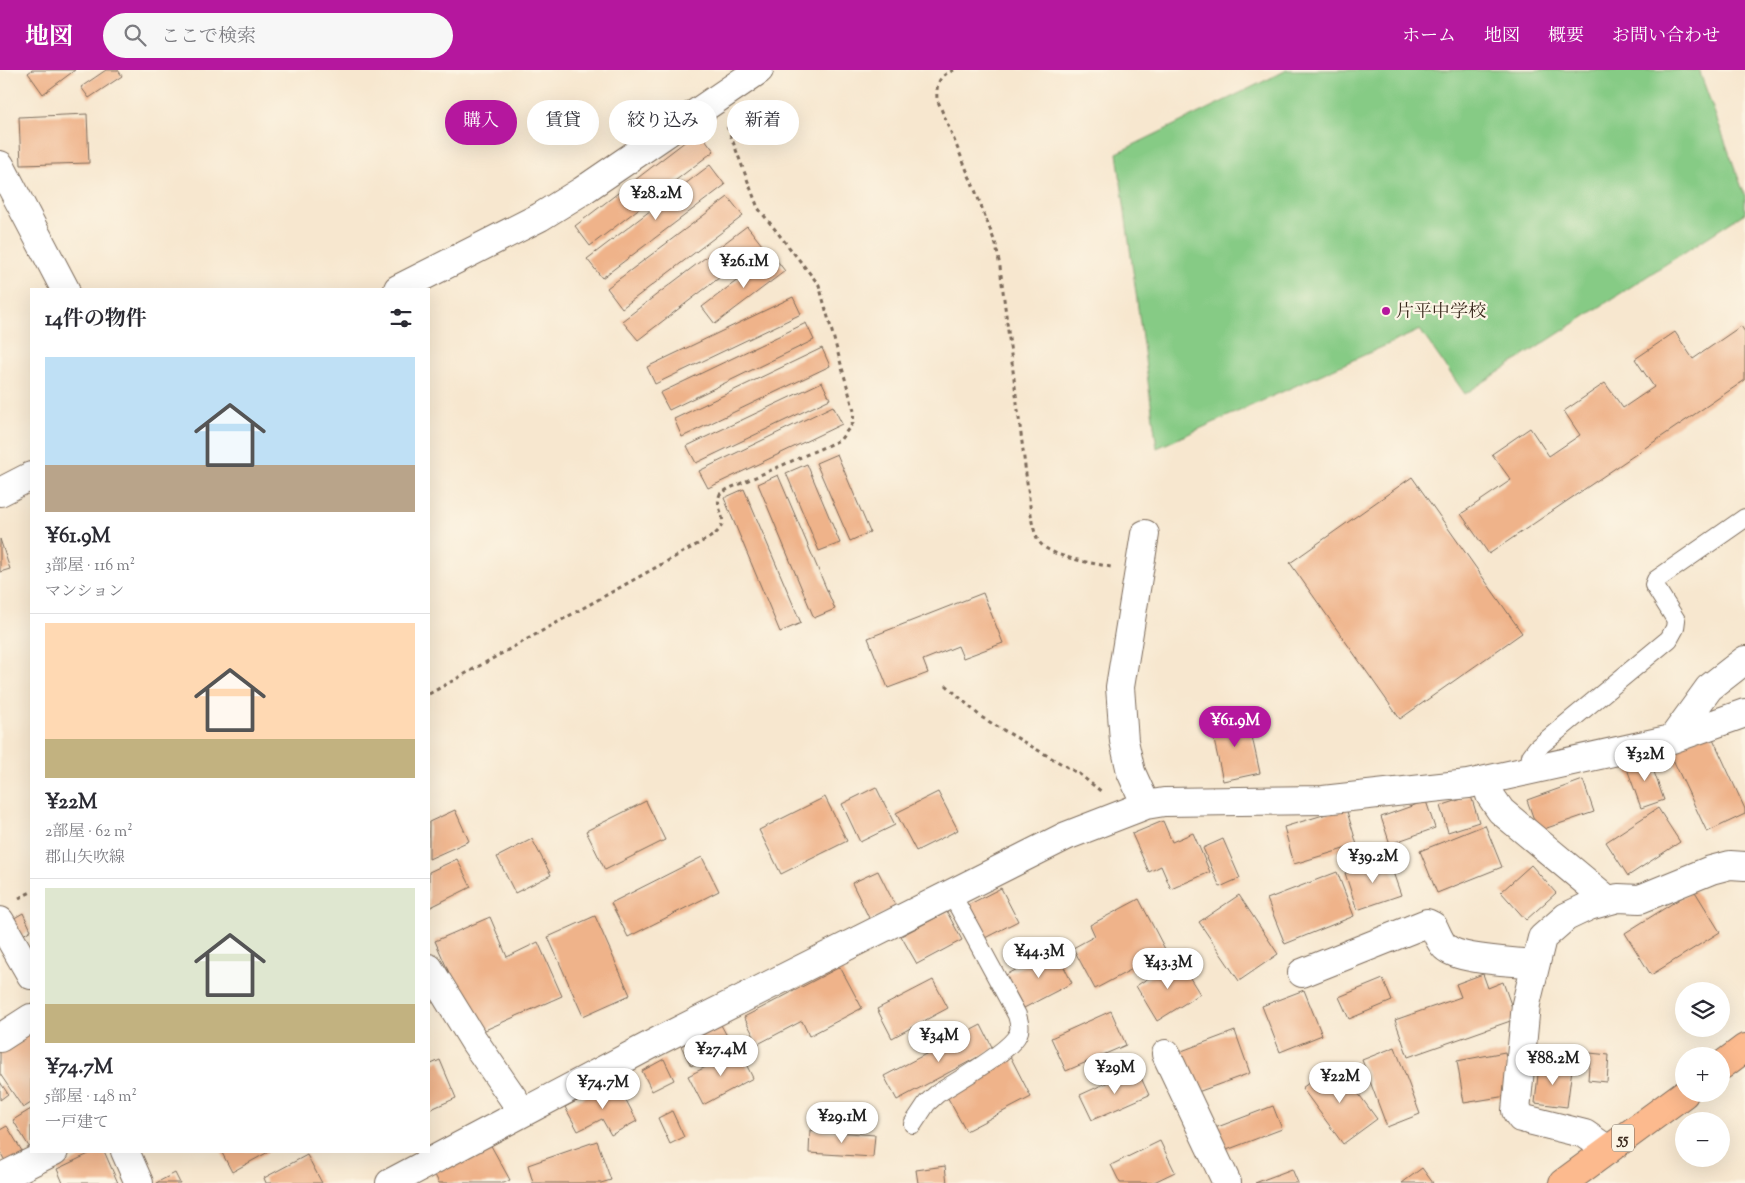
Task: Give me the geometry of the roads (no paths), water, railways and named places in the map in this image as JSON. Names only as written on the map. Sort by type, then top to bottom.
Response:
[{"type":"main road","points":[[1730,1059],[1745,1048]]},
{"type":"main road","name":"55","points":[[1563,1183],[1675,1101]]},
{"type":"street","points":[[400,288],[540,216],[582,191],[759,70]]},
{"type":"street","points":[[0,166],[64,288]]},
{"type":"street","points":[[0,492],[30,477]]},
{"type":"street","points":[[1145,534],[1120,687],[1124,742],[1131,772],[1146,805]]},
{"type":"street","points":[[1672,738],[1709,688],[1745,660]]},
{"type":"street","points":[[390,1183],[430,1174],[522,1111],[1066,836],[1146,805],[1164,802],[1324,800],[1487,781],[1672,738],[1745,713]]},
{"type":"street","points":[[1487,781],[1490,795],[1506,816],[1608,900]]},
{"type":"street","points":[[1608,1150],[1585,1134],[1521,1118],[1516,1111],[1526,1004],[1534,964],[1542,938],[1566,917],[1608,900],[1640,899],[1712,870],[1730,865],[1745,866]]},
{"type":"street","points":[[0,921],[30,973]]},
{"type":"street","points":[[1302,973],[1427,924],[1433,926],[1439,940],[1451,951],[1470,956],[1534,964]]},
{"type":"street","points":[[430,970],[474,1041],[522,1111]]},
{"type":"street","points":[[0,1038],[30,1019]]},
{"type":"street","points":[[1166,1054],[1227,1183]]},
{"type":"street","points":[[0,1178],[50,1153]]},
{"type":"street","points":[[126,1153],[139,1183]]},
{"type":"lane","points":[[1528,771],[1531,756],[1536,748],[1669,639],[1675,628],[1676,620],[1656,590],[1654,585],[1656,580],[1745,518]]},
{"type":"lane","points":[[913,1124],[927,1103],[937,1094],[1010,1046],[1019,1034],[1020,1025],[1017,1016],[952,895]]},
{"type":"place","name":"片平中学校","points":[[1386,311]]}]
